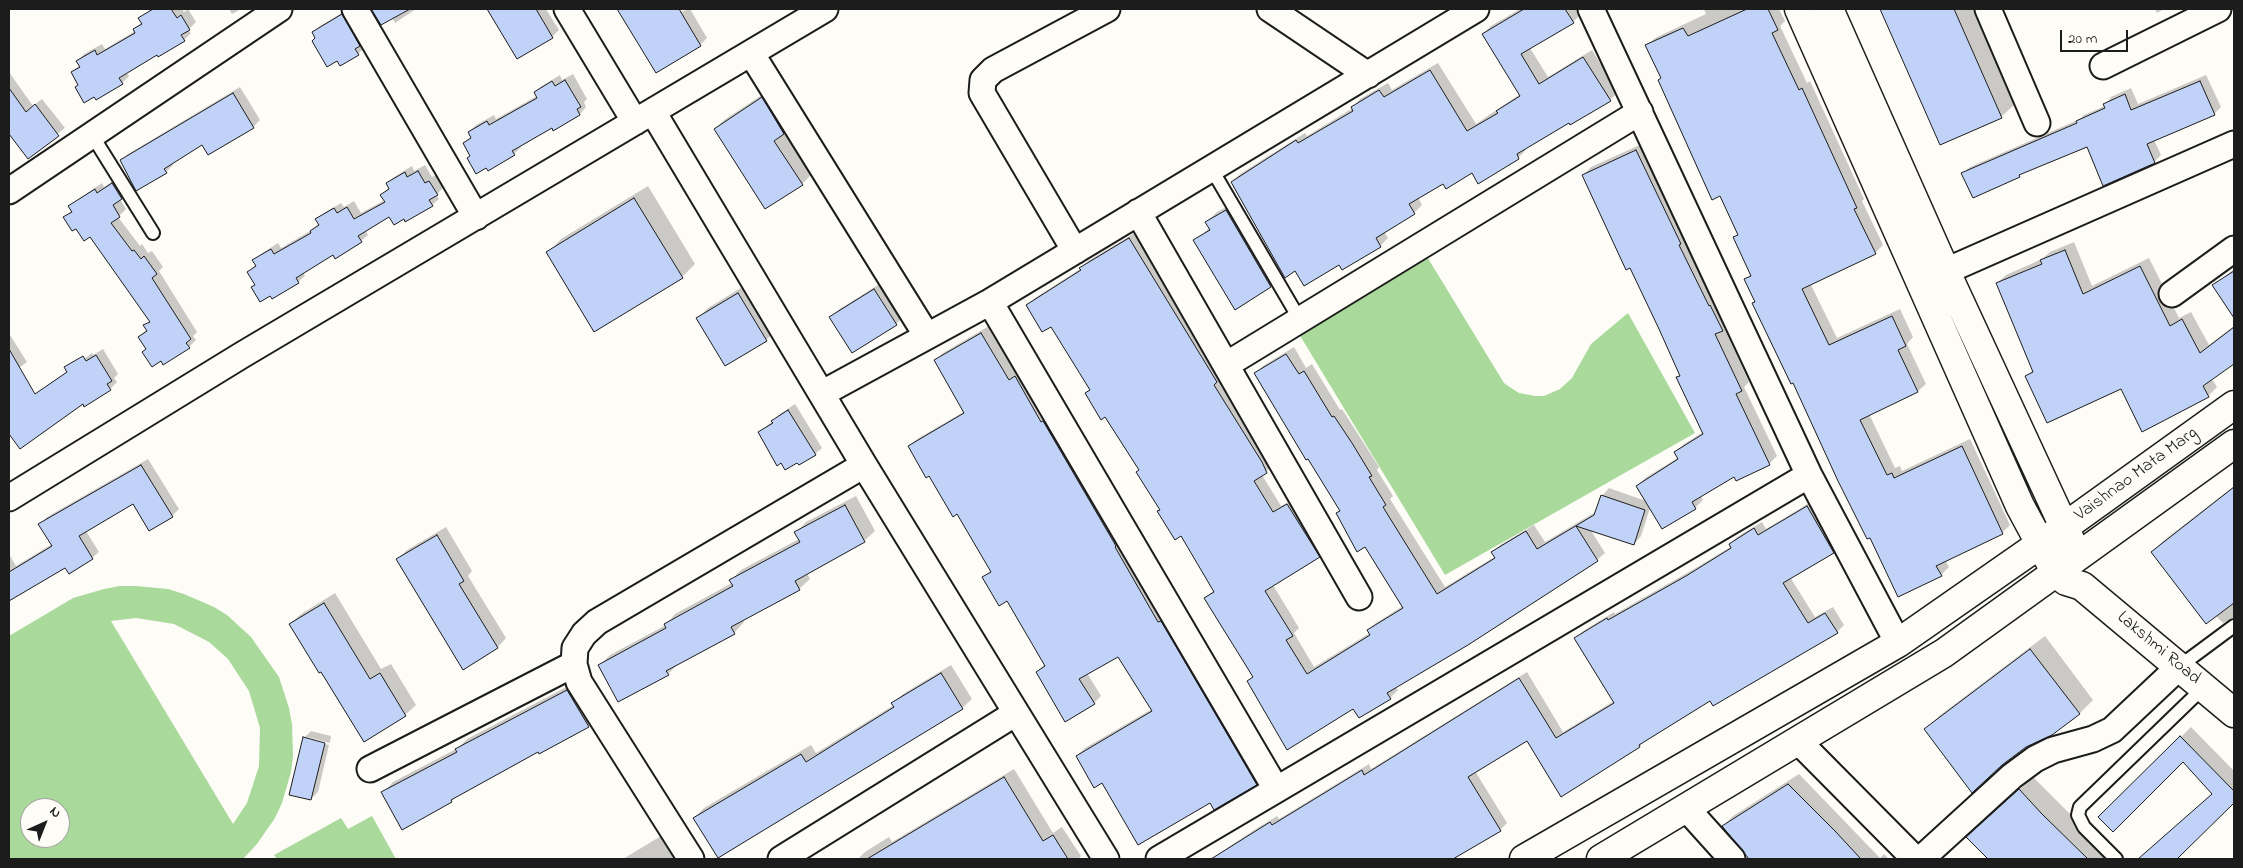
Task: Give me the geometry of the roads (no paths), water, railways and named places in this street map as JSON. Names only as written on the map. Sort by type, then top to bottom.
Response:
[{"type":"main road","points":[[1799,9],[1933,277],[2079,557],[2083,568],[2082,586]]},
{"type":"main road","points":[[1829,9],[2020,506],[2039,545],[2056,573]]},
{"type":"main road","name":"Vaishnao Mata Marg","points":[[1524,859],[1898,643],[2234,406]]},
{"type":"main road","name":"Vaishnao Mata Marg","points":[[1601,859],[1799,742],[1944,653],[2234,444]]},
{"type":"main road","name":"Lakshmi Road","points":[[2056,573],[2066,581],[2082,586],[2234,713]]},
{"type":"street","points":[[9,191],[279,9]]},
{"type":"street","points":[[356,9],[476,217]]},
{"type":"street","points":[[567,9],[644,117],[823,393],[864,465],[1106,859]]},
{"type":"street","points":[[10,494],[825,9]]},
{"type":"street","points":[[1075,251],[982,93],[983,80],[993,70],[1107,9]]},
{"type":"street","points":[[1270,9],[1368,75]]},
{"type":"street","points":[[823,393],[990,302],[1476,9]]},
{"type":"street","points":[[1591,9],[1809,475],[1898,643]]},
{"type":"street","points":[[1988,9],[2037,123]]},
{"type":"street","points":[[2103,66],[2218,9]]},
{"type":"street","points":[[751,53],[927,336]]},
{"type":"street","points":[[1226,365],[1640,112]]},
{"type":"street","points":[[1933,277],[2234,144]]},
{"type":"street","points":[[1138,212],[1359,597]]},
{"type":"street","points":[[2172,294],[2234,250]]},
{"type":"street","points":[[990,302],[1276,789]]},
{"type":"street","points":[[691,859],[579,682],[574,664],[575,648],[584,634],[597,622],[864,465]]},
{"type":"street","points":[[1159,859],[1809,475]]},
{"type":"street","points":[[370,769],[574,664]]},
{"type":"street","points":[[1921,859],[2012,776],[2035,759],[2053,750],[2093,739],[2112,730],[2180,666]]},
{"type":"street","points":[[781,859],[1016,713]]},
{"type":"street","points":[[1799,742],[1915,859]]},
{"type":"street","points":[[1687,809],[1732,859]]},
{"type":"lane","points":[[92,135],[153,233]]},
{"type":"lane","points":[[1211,168],[1300,320]]},
{"type":"lane","points":[[2180,666],[2234,626]]},
{"type":"lane","points":[[2116,859],[2084,827],[2078,815],[2080,808],[2204,687]]}]
